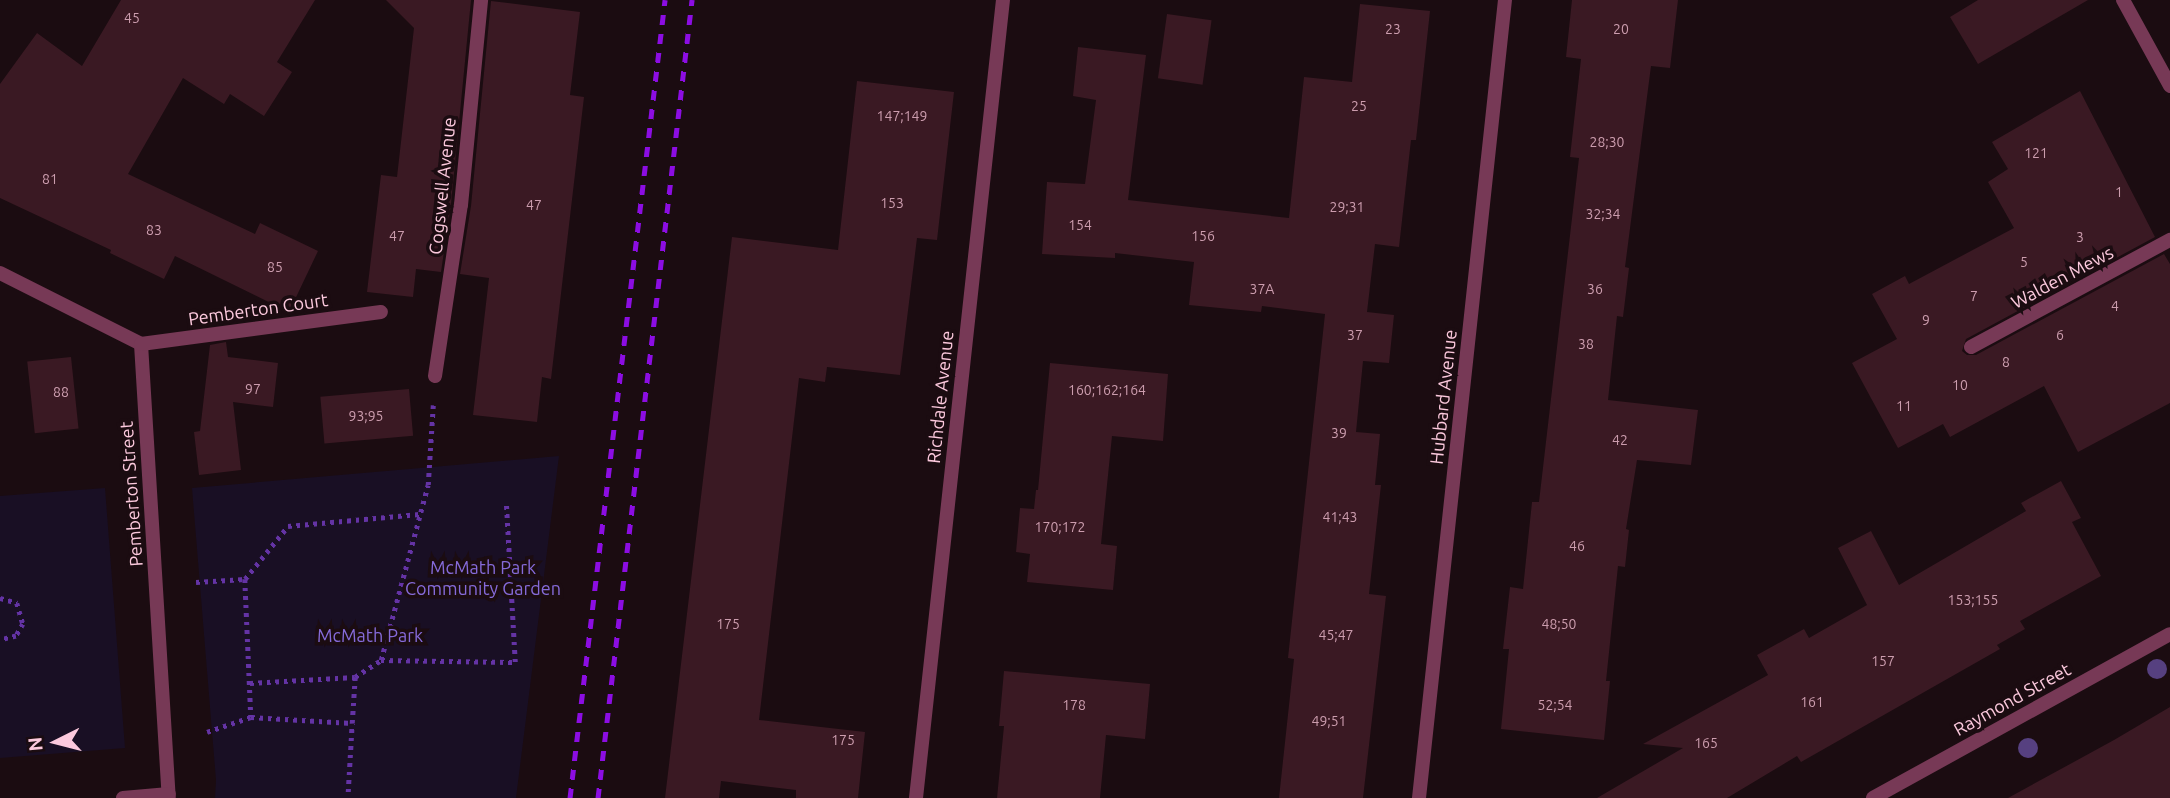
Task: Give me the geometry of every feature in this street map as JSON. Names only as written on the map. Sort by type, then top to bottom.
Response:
[{"type":"street","name":"Cogswell Avenue","points":[[435,376],[461,205],[481,0]]},
{"type":"street","name":"Richdale Avenue","points":[[916,798],[1003,0]]},
{"type":"street","name":"Hubbard Avenue","points":[[1419,798],[1505,0]]},
{"type":"street","points":[[2123,0],[2170,86]]},
{"type":"street","name":"Walden Mews","points":[[1971,347],[2170,240]]},
{"type":"street","points":[[0,273],[141,344]]},
{"type":"street","name":"Pemberton Court","points":[[141,344],[381,312]]},
{"type":"street","name":"Pemberton Street","points":[[141,344],[169,796]]},
{"type":"street","name":"Raymond Street","points":[[1873,798],[2170,634]]},
{"type":"street","points":[[122,798],[169,796]]},
{"type":"path","points":[[381,660],[428,485],[435,376]]},
{"type":"path","points":[[250,683],[355,677],[381,660],[515,662],[506,502]]},
{"type":"path","points":[[251,718],[245,579],[288,526],[419,514]]},
{"type":"path","points":[[196,582],[245,579]]},
{"type":"path","points":[[0,598],[17,603],[23,616],[21,630],[1,641]]},
{"type":"path","points":[[348,792],[355,677]]},
{"type":"path","points":[[207,732],[251,718],[352,723]]},
{"type":"green space","name":"McMath Park","points":[[559,456],[516,798],[215,798],[216,780],[192,488]]},
{"type":"green space","points":[[105,488],[125,748],[0,758],[0,496]]},
{"type":"building","points":[[121,0],[315,0],[277,62],[292,72],[264,116],[230,94],[224,104],[183,78],[128,174],[255,234],[260,223],[318,251],[289,312],[175,256],[164,279],[110,253],[111,250],[0,198],[0,84],[37,33],[82,66]]},
{"type":"building","points":[[386,0],[471,0],[451,204],[441,272],[416,269],[413,297],[367,292],[381,175],[397,177],[414,28]]},
{"type":"building","points":[[1572,0],[1678,0],[1670,68],[1651,66],[1625,267],[1629,268],[1623,317],[1617,316],[1608,400],[1698,410],[1691,465],[1637,460],[1626,529],[1629,530],[1625,567],[1618,566],[1606,681],[1610,681],[1604,740],[1501,729],[1509,649],[1503,649],[1510,587],[1523,589],[1532,502],[1539,502],[1579,158],[1570,157],[1581,59],[1566,57]]},
{"type":"building","points":[[1978,0],[2088,0],[1978,64],[1950,17]]},
{"type":"building","points":[[491,1],[580,12],[570,95],[584,97],[551,379],[542,377],[537,422],[473,415],[489,278],[460,274],[471,206]]},
{"type":"building","points":[[1360,4],[1430,11],[1416,140],[1411,140],[1399,247],[1375,244],[1367,312],[1394,315],[1389,363],[1363,361],[1356,432],[1380,434],[1375,485],[1381,485],[1369,594],[1386,596],[1363,798],[1279,798],[1294,659],[1288,658],[1325,314],[1262,306],[1261,312],[1189,305],[1194,262],[1115,253],[1115,258],[1042,254],[1047,182],[1085,184],[1096,100],[1073,96],[1078,47],[1146,55],[1128,200],[1289,218],[1304,77],[1352,82]]},
{"type":"building","points":[[1167,14],[1212,20],[1203,85],[1158,78]]},
{"type":"building","points":[[857,81],[954,92],[937,240],[917,238],[900,375],[827,367],[825,382],[799,378],[759,720],[865,732],[858,798],[796,798],[796,790],[721,781],[719,798],[665,798],[732,237],[838,250]]},
{"type":"building","points":[[2080,91],[2155,237],[1966,339],[1962,351],[1967,355],[1976,355],[2164,254],[2170,264],[2170,403],[2078,452],[2044,386],[1950,437],[1943,424],[1898,448],[1852,363],[1897,339],[1872,294],[1905,276],[1909,284],[2014,228],[1988,182],[2008,169],[1992,142]]},
{"type":"building","points":[[226,342],[228,357],[278,363],[273,407],[233,402],[241,470],[199,475],[194,432],[200,431],[210,345]]},
{"type":"building","points":[[71,357],[79,429],[35,433],[27,362]]},
{"type":"building","points":[[1050,363],[1168,374],[1163,441],[1112,436],[1101,544],[1117,546],[1113,590],[1027,582],[1030,554],[1016,552],[1020,508],[1034,509],[1038,490]]},
{"type":"building","points":[[409,389],[413,436],[324,444],[320,397]]},
{"type":"building","points":[[2061,481],[2081,518],[2072,522],[2101,576],[2020,621],[2025,629],[1997,645],[2000,649],[1801,762],[1797,756],[1727,798],[1597,798],[1683,748],[1643,744],[1768,675],[1757,655],[1804,629],[1809,638],[1867,605],[1838,548],[1871,531],[1899,585],[2026,511],[2021,503]]},
{"type":"building","points":[[1004,671],[1150,684],[1145,739],[1106,735],[1100,798],[997,798],[1004,726],[999,726]]},
{"type":"building","points":[[2170,707],[2170,798],[2008,798],[2114,740]]},
{"type":"railway","points":[[570,798],[665,0]]},
{"type":"railway","points":[[598,798],[692,0]]},
{"type":"park label","name":"McMath Park Community Garden","points":[[483,578]]}]
